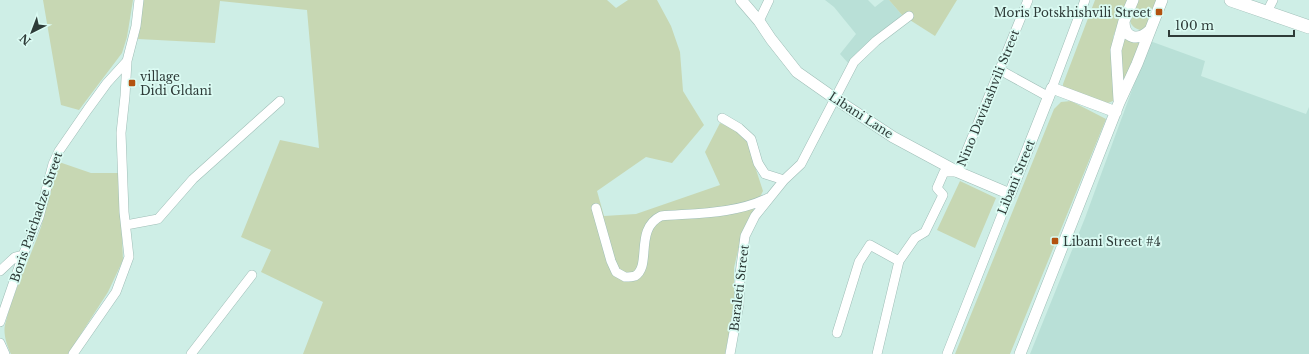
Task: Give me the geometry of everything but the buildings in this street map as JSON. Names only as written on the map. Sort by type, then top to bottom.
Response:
[{"type":"main road","points":[[1231,0],[1309,27]]},
{"type":"street","points":[[73,354],[116,292],[130,256],[124,212],[121,134],[127,61],[136,26],[140,0]]},
{"type":"street","name":"Libani Lane","points":[[741,0],[759,21],[797,72],[893,137],[958,172],[1010,194]]},
{"type":"street","points":[[759,21],[769,0]]},
{"type":"street","name":"Nino Davitashvili Street","points":[[877,354],[899,261],[914,238],[925,232],[943,195],[937,188],[944,172],[958,172],[1028,0]]},
{"type":"street","name":"Libani Street","points":[[947,354],[1085,0]]},
{"type":"street","points":[[1118,108],[1116,50],[1124,21],[1133,0]]},
{"type":"street","points":[[1020,354],[1162,0]]},
{"type":"street","points":[[1267,12],[1272,0]]},
{"type":"street","name":"Baraleti Street","points":[[730,354],[739,304],[740,274],[746,236],[756,216],[784,180],[801,164],[854,62],[876,41],[909,16]]},
{"type":"street","points":[[1124,21],[1124,27],[1127,33],[1132,36],[1138,37],[1149,31]]},
{"type":"street","name":"Boris Paichadze Street","points":[[0,322],[22,255],[39,217],[53,164],[59,150],[107,83],[127,61]]},
{"type":"street","points":[[1000,70],[1050,92],[1118,108]]},
{"type":"street","points":[[126,225],[158,219],[192,179],[280,101]]},
{"type":"street","points":[[722,118],[739,128],[751,139],[758,163],[765,174],[784,180]]},
{"type":"street","points":[[596,208],[611,261],[616,272],[625,278],[634,276],[641,270],[646,234],[649,225],[654,219],[661,216],[733,210],[756,204],[770,197]]},
{"type":"street","points":[[837,333],[859,262],[870,245],[899,261]]},
{"type":"street","points":[[0,271],[15,257],[22,255]]},
{"type":"street","points":[[191,354],[252,275]]},
{"type":"street","points":[[0,343],[5,354]]},
{"type":"shaded area","points":[[43,0],[133,0],[127,37],[122,53],[79,110],[61,105]]},
{"type":"shaded area","points":[[143,0],[607,0],[616,8],[628,0],[657,0],[671,26],[680,52],[683,91],[704,125],[672,163],[646,157],[597,191],[604,216],[636,214],[720,185],[705,152],[720,123],[735,130],[747,142],[763,191],[742,233],[734,268],[734,307],[725,354],[303,354],[323,302],[261,272],[271,250],[241,237],[280,140],[319,148],[307,10],[220,1],[215,43],[138,39]]},
{"type":"shaded area","points":[[825,0],[868,0],[875,7],[884,0],[889,0],[902,15],[849,64],[840,54],[856,34],[834,7]]},
{"type":"shaded area","points":[[889,0],[957,0],[935,36],[902,15]]},
{"type":"shaded area","points":[[1095,0],[1127,0],[1113,37],[1116,92],[1113,101],[1108,103],[1063,87]]},
{"type":"shaded area","points":[[1137,0],[1158,0],[1148,27],[1140,30],[1130,21],[1131,13]]},
{"type":"shaded area","points":[[1125,32],[1142,41],[1121,95],[1120,50]]},
{"type":"shaded area","points":[[1150,41],[1205,61],[1201,76],[1306,114],[1309,107],[1309,354],[1030,354],[1085,218]]},
{"type":"shaded area","points":[[1071,101],[1106,119],[1010,354],[955,354],[1054,109],[1061,102]]},
{"type":"shaded area","points":[[59,162],[91,173],[119,173],[123,260],[108,292],[68,354],[11,354],[5,332],[8,312],[37,239],[46,211],[53,178]]},
{"type":"shaded area","points":[[960,181],[996,198],[975,248],[937,230]]},
{"type":"place","name":"Moris Potskhishvili Street","points":[[1159,12]]},
{"type":"place","name":"village Didi Gldani","points":[[132,83]]},
{"type":"place","name":"Libani Street #4","points":[[1055,241]]}]
